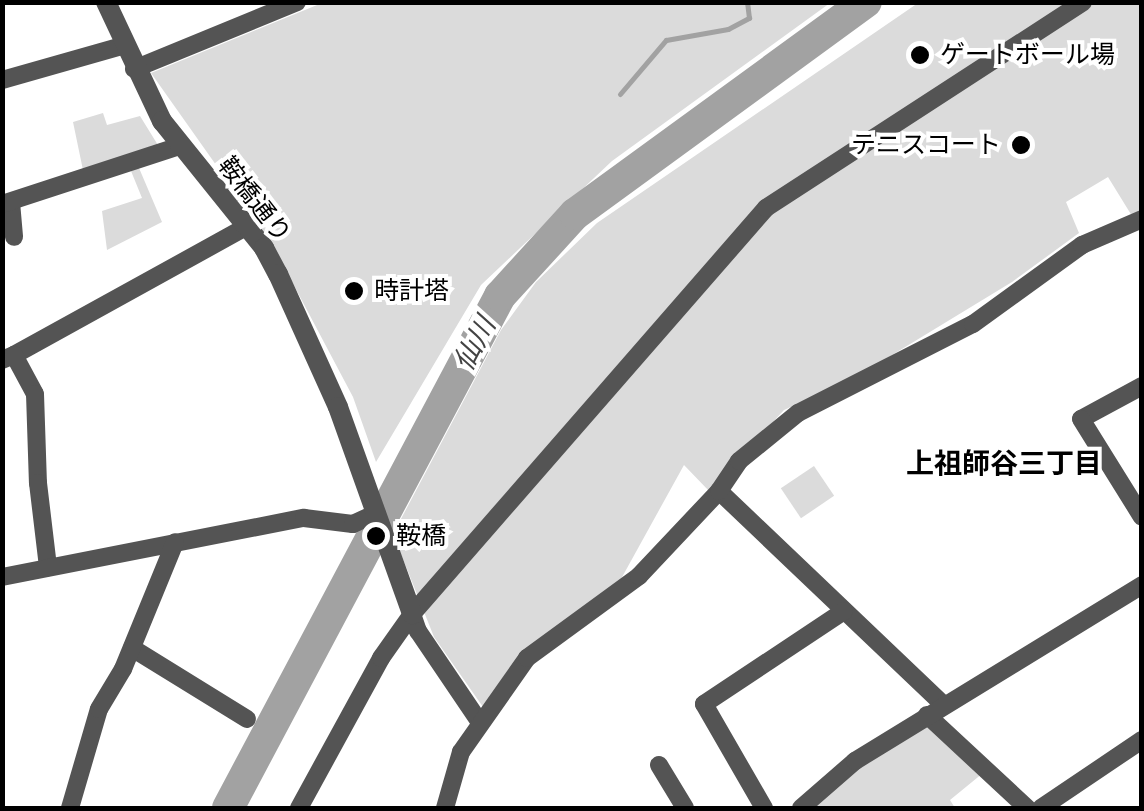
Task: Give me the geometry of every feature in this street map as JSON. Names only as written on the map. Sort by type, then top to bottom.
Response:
[{"type":"street","name":"鞍橋通り","points":[[106,2],[122,46],[179,146],[248,226],[278,274],[322,367],[412,614]]},
{"type":"street","points":[[134,69],[297,2]]},
{"type":"street","points":[[299,808],[381,658],[412,614],[766,208],[1083,2]]},
{"type":"street","points":[[2,80],[122,46]]},
{"type":"street","points":[[14,237],[7,203],[179,146]]},
{"type":"street","points":[[444,808],[462,752],[479,721],[526,658],[639,576],[719,491],[739,462],[798,413],[973,324],[1082,245],[1142,218]]},
{"type":"street","points":[[48,567],[38,483],[35,394],[8,357],[248,226]]},
{"type":"street","points":[[1142,386],[1081,419],[1134,488],[1142,516]]},
{"type":"street","points":[[719,491],[844,611],[1027,808]]},
{"type":"street","points":[[350,524],[372,497]]},
{"type":"street","points":[[350,524],[372,497]]},
{"type":"street","points":[[2,576],[304,518],[350,524]]},
{"type":"street","points":[[70,808],[98,709],[132,648],[175,542]]},
{"type":"street","points":[[800,808],[855,761],[1142,586]]},
{"type":"street","points":[[764,808],[704,704],[844,611]]},
{"type":"street","points":[[412,614],[418,631],[479,721]]},
{"type":"street","points":[[132,648],[248,719]]},
{"type":"street","points":[[1041,808],[1142,740]]},
{"type":"street","points":[[659,765],[686,808]]},
{"type":"shaded area","points":[[322,3],[830,3],[612,161],[481,285],[376,462],[353,397],[272,244],[151,73]]},
{"type":"shaded area","points":[[918,3],[1141,3],[1141,214],[1132,216],[1108,177],[1066,202],[1079,233],[1012,282],[851,380],[784,410],[709,491],[684,465],[621,579],[518,655],[483,707],[434,637],[393,534],[501,330],[536,282],[597,223]]},
{"type":"shaded area","points":[[103,113],[107,125],[140,116],[161,150],[84,175],[73,122]]},
{"type":"shaded area","points":[[139,168],[162,222],[107,250],[102,211],[142,198],[131,171]]},
{"type":"shaded area","points":[[814,466],[834,496],[801,518],[781,488]]},
{"type":"shaded area","points":[[928,722],[983,773],[950,800],[955,808],[817,808],[814,804],[858,764]]},
{"type":"waterway","points":[[620,94],[666,40],[728,29],[749,18],[747,2]]},
{"type":"waterway","name":"仙川","points":[[228,808],[500,296],[575,214],[866,2]]},
{"type":"place","name":"ゲートボール場","points":[[920,55]]},
{"type":"place","name":"テニスコート","points":[[1021,145]]},
{"type":"place","name":"時計塔","points":[[354,291]]},
{"type":"place","name":"鞍橋","points":[[376,536]]},
{"type":"district","name":"上祖師谷三丁目","points":[[1004,464]]}]
